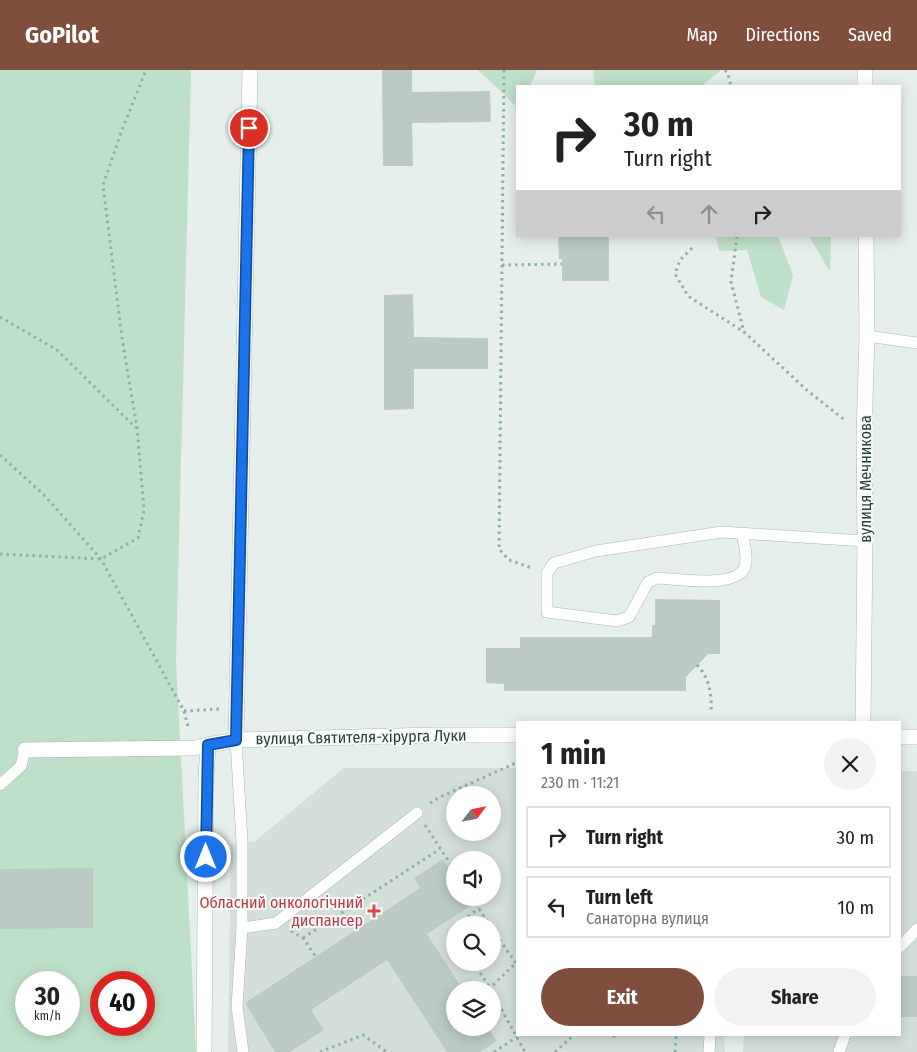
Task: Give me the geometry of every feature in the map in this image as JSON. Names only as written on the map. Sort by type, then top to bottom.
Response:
[{"type":"street","points":[[236,740],[250,70]]},
{"type":"street","points":[[865,70],[865,85]]},
{"type":"street","name":"вулиця Мечникова","points":[[863,721],[864,435],[867,336],[866,237]]},
{"type":"street","name":"вулиця Святителя-хірурга Луки","points":[[25,750],[201,747],[236,740],[516,735]]},
{"type":"street","points":[[901,737],[917,738]]},
{"type":"street","points":[[201,747],[206,779],[204,1052]]},
{"type":"lane","points":[[867,336],[917,342]]},
{"type":"lane","points":[[742,534],[746,554],[745,568],[738,576],[722,581],[657,578],[648,582],[629,617],[617,621],[547,612],[546,573],[554,564],[596,551],[722,532],[865,541]]},
{"type":"lane","points":[[236,740],[242,842],[242,928],[237,1007],[243,1052]]},
{"type":"lane","points":[[0,785],[21,766],[25,750]]},
{"type":"lane","points":[[242,928],[276,923],[417,813]]},
{"type":"lane","points":[[901,946],[917,929]]},
{"type":"lane","points":[[709,1052],[710,1036]]},
{"type":"lane","points":[[839,1052],[845,1036]]},
{"type":"path","points":[[0,554],[101,559],[138,538],[144,510],[137,428],[122,338],[104,185],[122,130],[146,70]]},
{"type":"path","points":[[504,70],[499,549],[509,560],[546,573]]},
{"type":"path","points":[[725,70],[731,85]]},
{"type":"path","points":[[737,237],[731,282],[744,332]]},
{"type":"path","points":[[692,248],[680,260],[675,274],[688,296],[744,332],[809,392],[864,435]]},
{"type":"path","points":[[502,264],[562,264]]},
{"type":"path","points":[[0,317],[57,350],[137,428]]},
{"type":"path","points":[[0,455],[44,495],[101,559],[184,711],[201,747]]},
{"type":"path","points":[[697,665],[702,670],[711,690],[711,713]]},
{"type":"path","points":[[446,857],[417,813],[440,797],[516,763]]},
{"type":"path","points":[[303,938],[440,848]]},
{"type":"path","points":[[469,916],[479,908],[484,916]]},
{"type":"path","points":[[276,923],[303,938],[316,957]]},
{"type":"path","points":[[501,942],[516,963]]},
{"type":"path","points":[[500,981],[516,965]]},
{"type":"path","points":[[501,1008],[516,1035]]},
{"type":"path","points":[[320,1052],[363,1034],[387,1052]]},
{"type":"path","points":[[555,1052],[573,1036]]},
{"type":"path","points":[[676,1036],[676,1052]]},
{"type":"path","points":[[494,1052],[517,1037],[525,1052]]},
{"type":"shaded area","name":"Обласний онкологічний диспансер","points":[[344,768],[516,768],[516,1036],[724,1036],[725,1052],[228,1052],[231,844],[255,841]]},
{"type":"shaded area","points":[[901,771],[917,771],[917,1052],[743,1052],[744,1036],[901,1036]]},
{"type":"green space","points":[[0,70],[191,70],[176,659],[196,1052],[0,1052]]},
{"type":"green space","points":[[478,70],[537,70],[530,85],[516,85],[516,106]]},
{"type":"green space","points":[[593,70],[721,70],[703,85],[595,85]]},
{"type":"green space","points":[[716,237],[778,237],[793,275],[784,310],[761,297],[747,250],[719,251]]},
{"type":"green space","points":[[810,237],[831,237],[830,272]]},
{"type":"building","points":[[382,70],[412,70],[412,92],[490,91],[491,122],[412,123],[413,166],[383,166]]},
{"type":"building","points":[[558,237],[609,237],[609,281],[562,281],[562,259],[559,259]]},
{"type":"building","points":[[413,294],[414,337],[488,338],[488,369],[414,369],[414,409],[384,410],[384,295]]},
{"type":"building","points":[[655,599],[720,600],[720,654],[708,654],[686,677],[686,691],[504,691],[504,684],[486,683],[486,648],[520,648],[520,637],[652,637],[652,625],[655,625]]},
{"type":"building","points":[[443,859],[446,864],[446,906],[471,906],[455,916],[446,916],[446,922],[427,934],[446,964],[446,971],[451,971],[457,981],[446,981],[446,1036],[494,1036],[497,1041],[480,1052],[447,1052],[387,960],[311,1010],[324,1030],[290,1052],[275,1052],[245,1003],[420,888],[414,878]]},
{"type":"building","points":[[93,868],[93,928],[0,929],[0,869]]},
{"type":"building","points":[[901,976],[917,976],[917,1017],[901,1017]]},
{"type":"place","name":"Обласний онкологічний диспансер","points":[[374,911]]},
{"type":"route","points":[[206,857],[208,745],[236,740],[249,128]]}]
